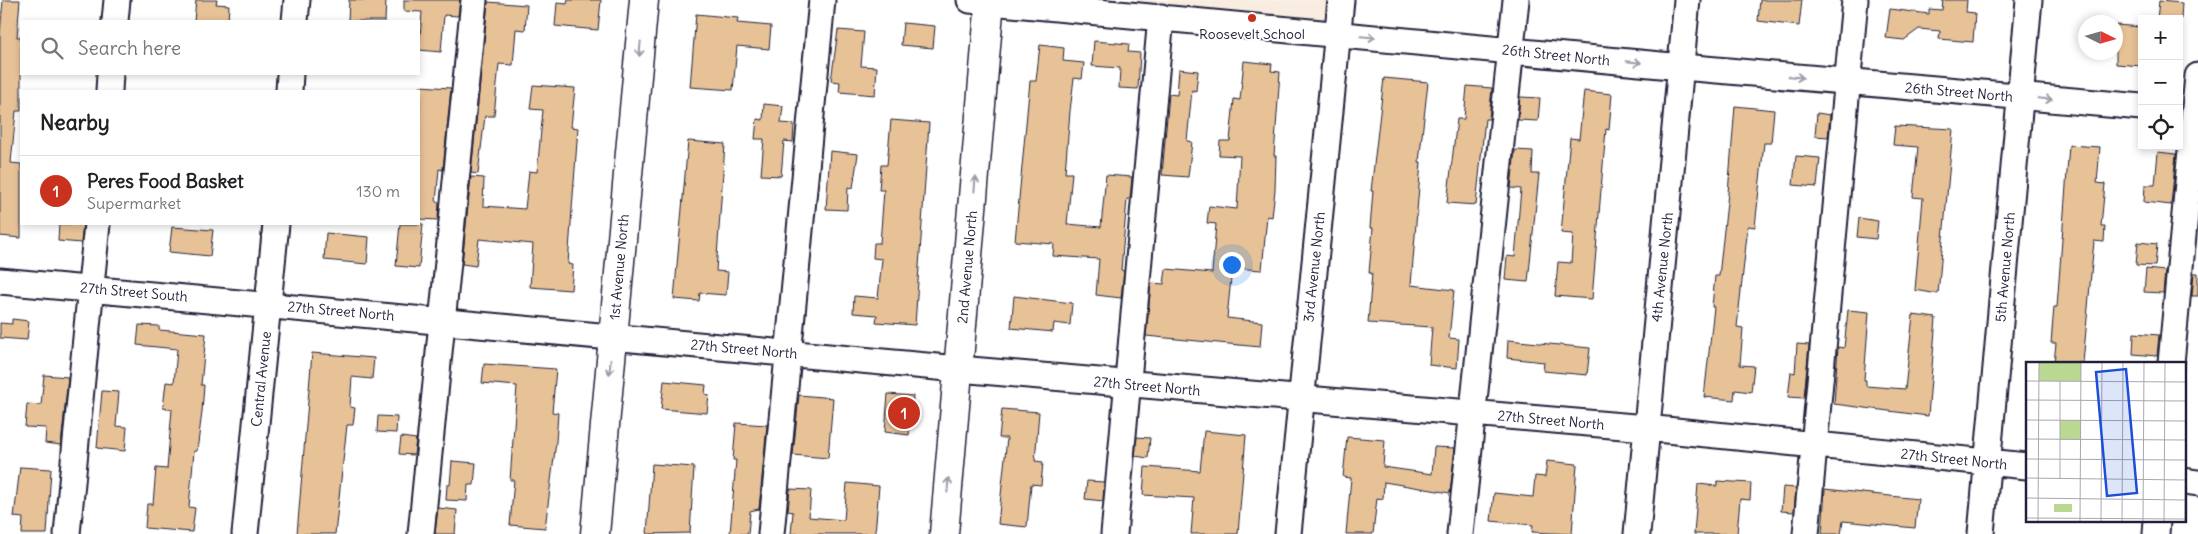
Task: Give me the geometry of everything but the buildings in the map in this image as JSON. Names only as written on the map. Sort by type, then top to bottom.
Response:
[{"type":"main road","name":"1st Avenue North","points":[[595,534],[644,0]]},
{"type":"main road","name":"2nd Avenue North","points":[[944,534],[959,370],[984,1]]},
{"type":"street","points":[[115,20],[117,0]]},
{"type":"street","points":[[295,20],[297,0]]},
{"type":"street","points":[[421,534],[474,0]]},
{"type":"street","points":[[771,534],[822,0]]},
{"type":"street","name":"3rd Avenue North","points":[[1288,534],[1341,0]]},
{"type":"street","points":[[1460,534],[1516,0]]},
{"type":"street","name":"4th Avenue North","points":[[1636,534],[1687,0]]},
{"type":"street","points":[[1806,534],[1855,0]]},
{"type":"street","name":"5th Avenue North","points":[[1981,534],[2029,0]]},
{"type":"street","name":"26th Street North","points":[[984,1],[1682,67],[2138,107]]},
{"type":"street","points":[[1114,534],[1160,17]]},
{"type":"street","points":[[109,90],[110,75]]},
{"type":"street","points":[[289,90],[290,75]]},
{"type":"street","points":[[2172,362],[2191,111],[2198,76]]},
{"type":"street","points":[[67,534],[97,225]]},
{"type":"street","name":"Central Avenue","points":[[245,534],[276,225]]},
{"type":"street","name":"27th Street South","points":[[0,280],[268,304]]},
{"type":"street","name":"27th Street North","points":[[268,304],[959,370],[1646,428],[2026,466]]},
{"type":"shaded area","name":"Roosevelt School","points":[[990,0],[1341,0],[1338,34]]},
{"type":"place","name":"Roosevelt School","points":[[1252,18]]},
{"type":"place","name":"Peres Food Basket","points":[[904,413]]}]
